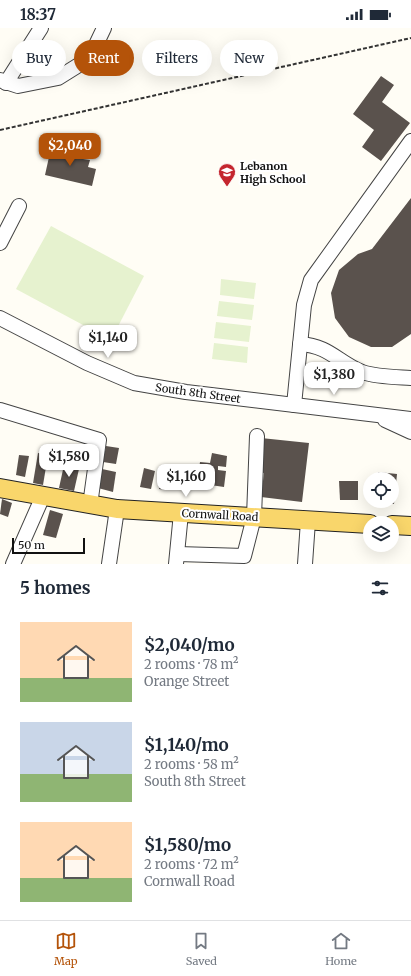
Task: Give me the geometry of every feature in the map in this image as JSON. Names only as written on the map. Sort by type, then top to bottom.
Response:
[{"type":"main road","name":"Cornwall Road","points":[[0,488],[117,509],[363,524]]},
{"type":"main road","points":[[399,525],[411,526]]},
{"type":"street","points":[[41,28],[3,81],[18,86],[58,78],[82,63],[94,49],[104,28]]},
{"type":"street","points":[[294,405],[304,305],[311,280],[411,141]]},
{"type":"street","points":[[0,243],[4,224],[19,206]]},
{"type":"street","name":"South 8th Street","points":[[0,318],[99,369],[134,383],[186,392],[411,418]]},
{"type":"street","points":[[300,344],[321,347],[361,372],[372,375],[411,378]]},
{"type":"street","points":[[0,410],[99,440],[90,505]]},
{"type":"street","points":[[372,414],[411,432]]},
{"type":"street","points":[[181,513],[177,559],[244,556],[254,517],[257,436]]},
{"type":"street","points":[[15,564],[43,496]]},
{"type":"street","points":[[109,564],[117,509]]},
{"type":"street","points":[[305,564],[308,521]]},
{"type":"path","points":[[0,130],[411,38]]},
{"type":"green space","points":[[51,226],[144,276],[111,340],[16,289]]},
{"type":"green space","points":[[221,279],[256,283],[254,299],[220,295]]},
{"type":"green space","points":[[219,301],[254,305],[252,320],[217,316]]},
{"type":"green space","points":[[216,322],[251,326],[249,342],[214,338]]},
{"type":"green space","points":[[214,343],[248,347],[247,363],[212,359]]},
{"type":"building","points":[[381,76],[394,85],[382,102],[410,123],[381,161],[362,147],[374,130],[353,114]]},
{"type":"building","points":[[51,148],[83,155],[83,159],[90,160],[88,167],[96,169],[92,186],[45,175]]},
{"type":"building","points":[[411,198],[411,334],[392,347],[371,347],[349,337],[335,318],[331,293],[339,270],[358,254],[372,249]]},
{"type":"building","points":[[261,438],[309,443],[302,502],[261,497],[264,473],[258,472]]},
{"type":"building","points":[[106,446],[119,448],[116,464],[103,462]]},
{"type":"building","points":[[38,453],[48,455],[43,485],[33,483]]},
{"type":"building","points":[[212,453],[227,456],[226,467],[218,466],[218,470],[226,471],[224,487],[197,483],[200,462],[210,463]]},
{"type":"building","points":[[19,455],[29,456],[25,477],[16,475]]},
{"type":"building","points":[[64,465],[79,469],[74,491],[59,488]]},
{"type":"building","points":[[144,468],[155,471],[151,489],[140,487]]},
{"type":"building","points":[[162,468],[180,470],[178,486],[167,485],[166,490],[159,489]]},
{"type":"building","points":[[102,469],[116,472],[113,492],[98,488]]},
{"type":"building","points":[[339,481],[358,481],[358,500],[340,500]]},
{"type":"building","points":[[2,499],[12,503],[8,517],[0,514]]},
{"type":"building","points":[[50,510],[63,514],[56,538],[43,535]]},
{"type":"place","name":"Lebanon High School","points":[[227,187]]}]
